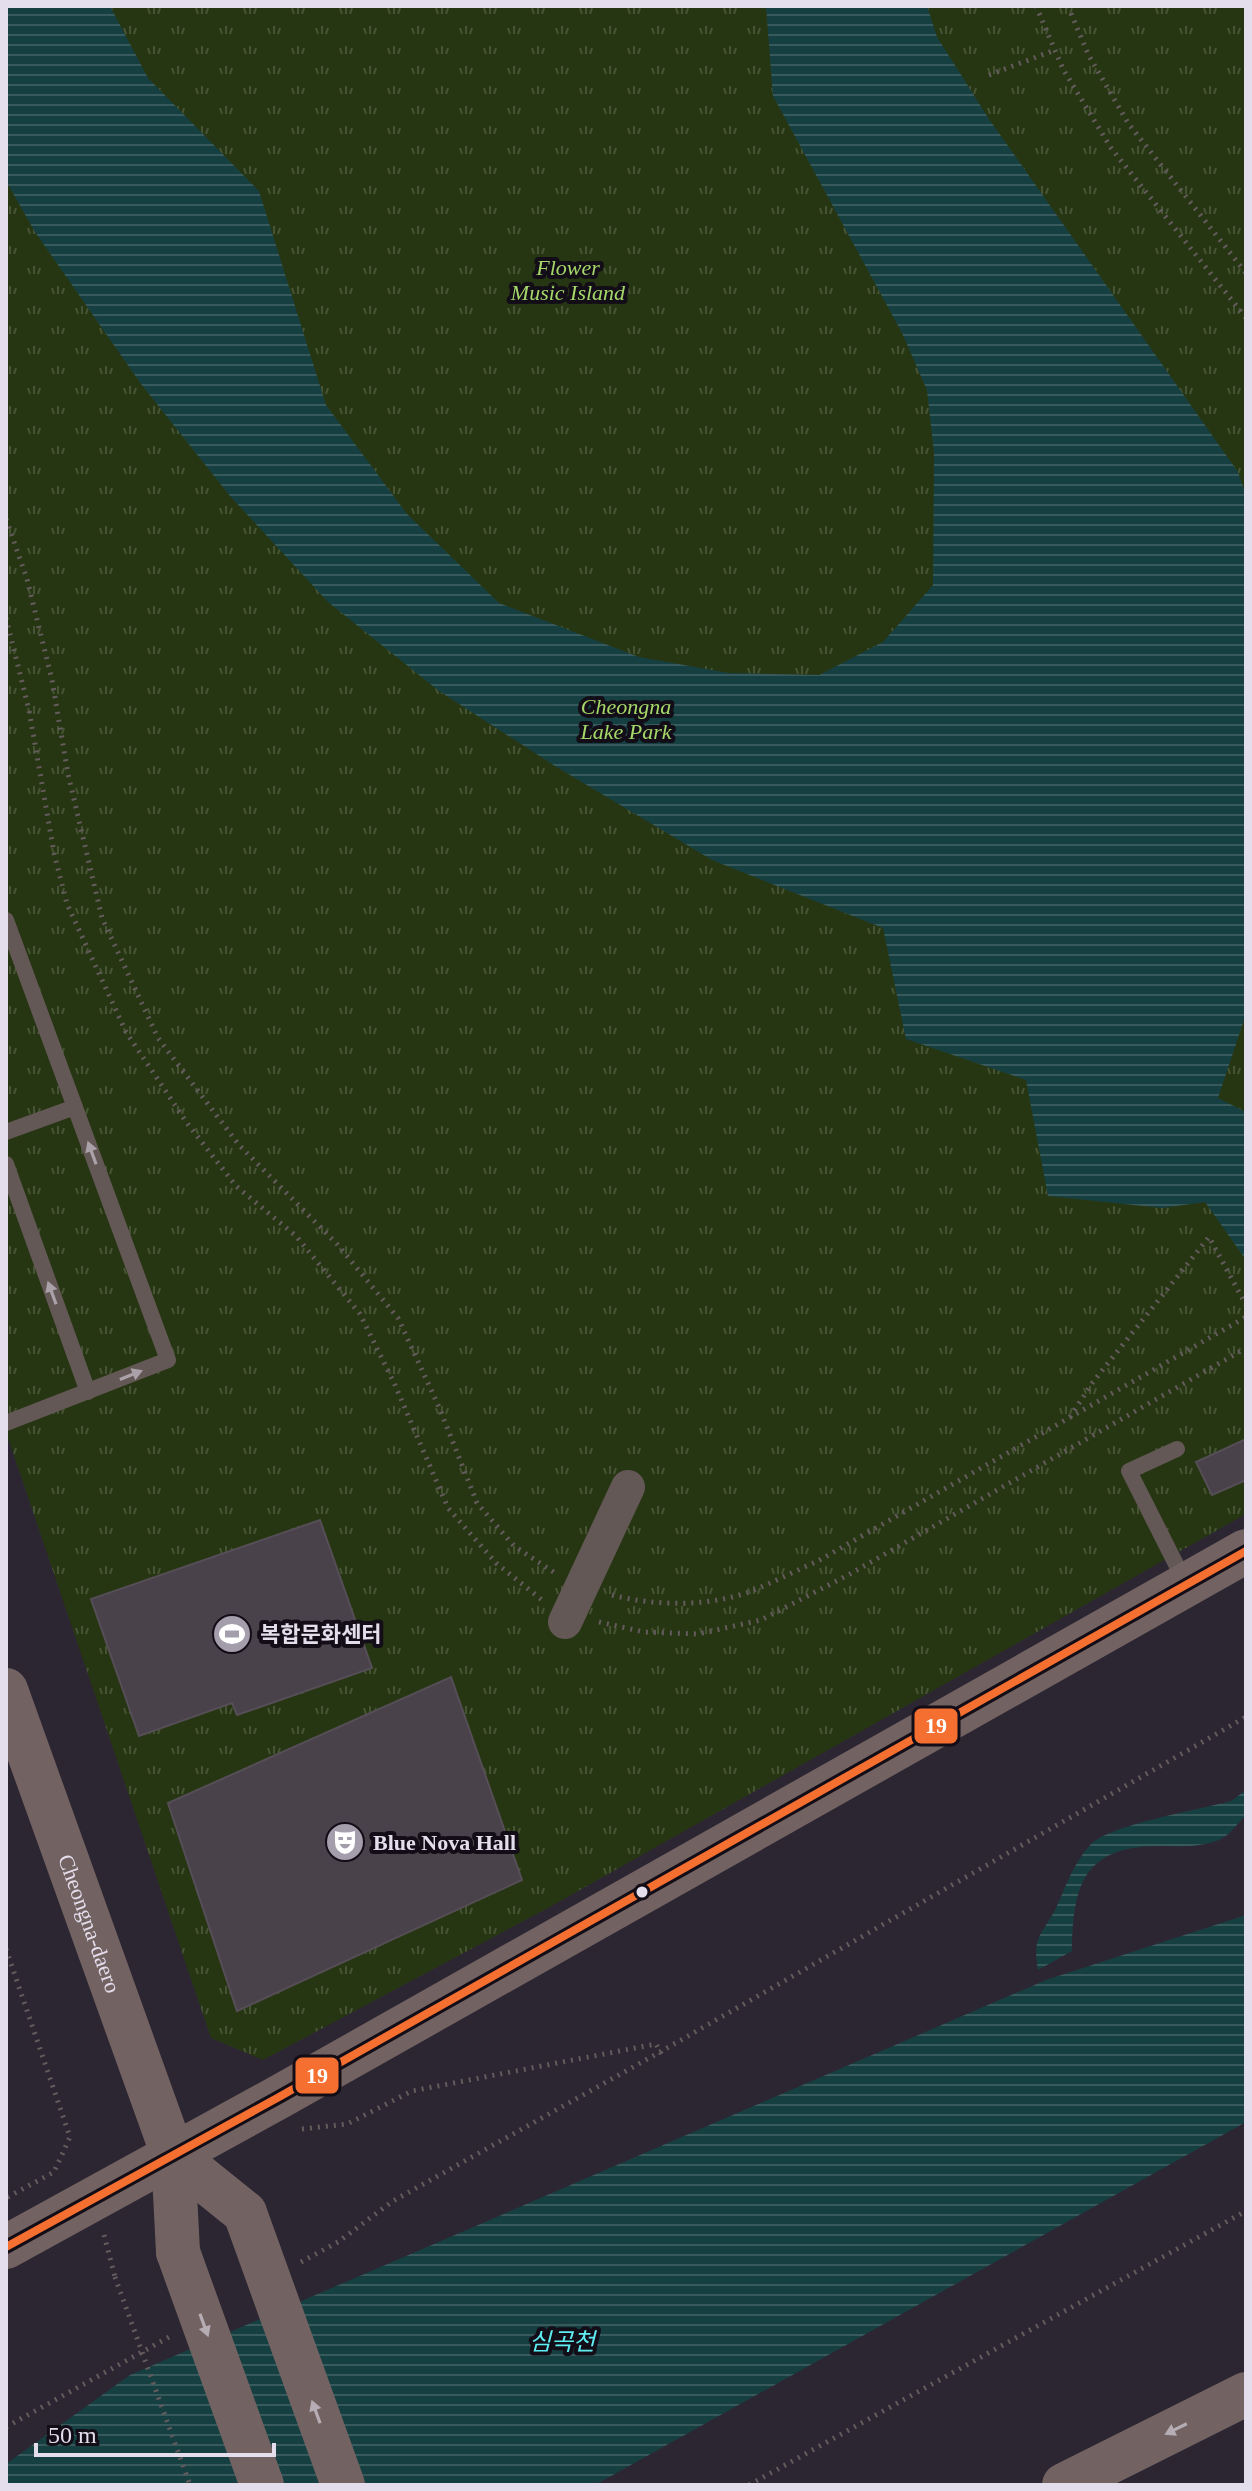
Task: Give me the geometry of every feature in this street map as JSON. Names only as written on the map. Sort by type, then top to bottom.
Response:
[{"type":"street","points":[[572,1607],[628,1487]]},
{"type":"street","points":[[6,2247],[279,2097],[1246,1551]]},
{"type":"street","name":"Cheongna-daero","points":[[6,1690],[173,2155]]},
{"type":"street","points":[[173,2155],[245,2213],[343,2485]]},
{"type":"street","points":[[173,2155],[178,2252],[262,2485]]},
{"type":"street","points":[[1064,2485],[1246,2394]]},
{"type":"lane","points":[[6,920],[168,1360],[6,1423]]},
{"type":"lane","points":[[6,1132],[75,1107]]},
{"type":"lane","points":[[6,1164],[88,1392]]},
{"type":"lane","points":[[1177,1449],[1129,1471],[1186,1584]]},
{"type":"path","points":[[1036,6],[1063,69],[1111,148],[1246,318]]},
{"type":"path","points":[[1068,6],[1088,54],[1128,123],[1246,273]]},
{"type":"path","points":[[989,75],[1055,50]]},
{"type":"path","points":[[6,519],[27,579],[52,680],[68,774],[102,918],[158,1038],[239,1145],[337,1244],[398,1318],[439,1407],[477,1503],[514,1546],[569,1583],[572,1607],[581,1619],[644,1632],[698,1634],[761,1620],[850,1574],[1246,1348]]},
{"type":"path","points":[[6,618],[29,710],[54,853],[67,904],[126,1032],[187,1123],[236,1186],[296,1236],[360,1314],[395,1385],[448,1508],[496,1563],[540,1599],[572,1607],[635,1601],[689,1604],[746,1593],[818,1561],[1243,1319]]},
{"type":"path","points":[[1069,1417],[1093,1382],[1209,1237],[1246,1305]]},
{"type":"path","points":[[393,2201],[1246,1717]]},
{"type":"path","points":[[6,1949],[70,2137],[54,2172],[6,2198]]},
{"type":"path","points":[[279,2097],[300,2129],[347,2124],[412,2091],[656,2044],[664,2059]]},
{"type":"path","points":[[749,2485],[1246,2211]]},
{"type":"path","points":[[115,2277],[190,2485]]},
{"type":"green space","name":"Cheongna Lake Park","points":[[6,6],[1246,6],[1246,1514],[548,1908],[263,2060],[211,2038],[6,1432]]},
{"type":"water","points":[[6,6],[110,6],[148,78],[259,191],[326,405],[407,514],[499,603],[639,657],[729,673],[819,675],[883,642],[933,585],[934,453],[927,390],[902,333],[773,96],[766,6],[927,6],[937,37],[989,119],[1238,472],[1246,494],[1246,1014],[1218,1098],[1246,1112],[1246,1260],[1205,1202],[1162,1208],[1048,1196],[1026,1080],[906,1039],[883,928],[712,860],[555,766],[439,691],[328,602],[230,496],[141,384],[35,232],[6,181]]},
{"type":"water","points":[[1246,1790],[1246,1815],[1219,1840],[1196,1845],[1133,1848],[1113,1853],[1099,1862],[1080,1889],[1075,1906],[1072,1951],[1038,1970],[1036,1950],[1039,1937],[1075,1866],[1091,1844],[1136,1824],[1231,1801]]},
{"type":"water","name":"심곡천","points":[[1246,1915],[1246,2122],[595,2485],[6,2485],[6,2464],[130,2375],[1046,1980]]},
{"type":"building","points":[[1246,1439],[1246,1480],[1212,1495],[1196,1462]]},
{"type":"building","name":"복합문화센터","points":[[320,1520],[372,1668],[237,1715],[232,1703],[139,1736],[91,1599]]},
{"type":"building","name":"Blue Nova Hall","points":[[451,1677],[522,1880],[237,2011],[168,1803]]},
{"type":"transit line","name":"19","points":[[6,2247],[279,2097],[1246,1551]]},
{"type":"place","name":"복합문화센터","points":[[232,1634]]},
{"type":"place","name":"Blue Nova Hall","points":[[345,1842]]},
{"type":"park label","name":"Flower Music Island","points":[[568,280]]}]
